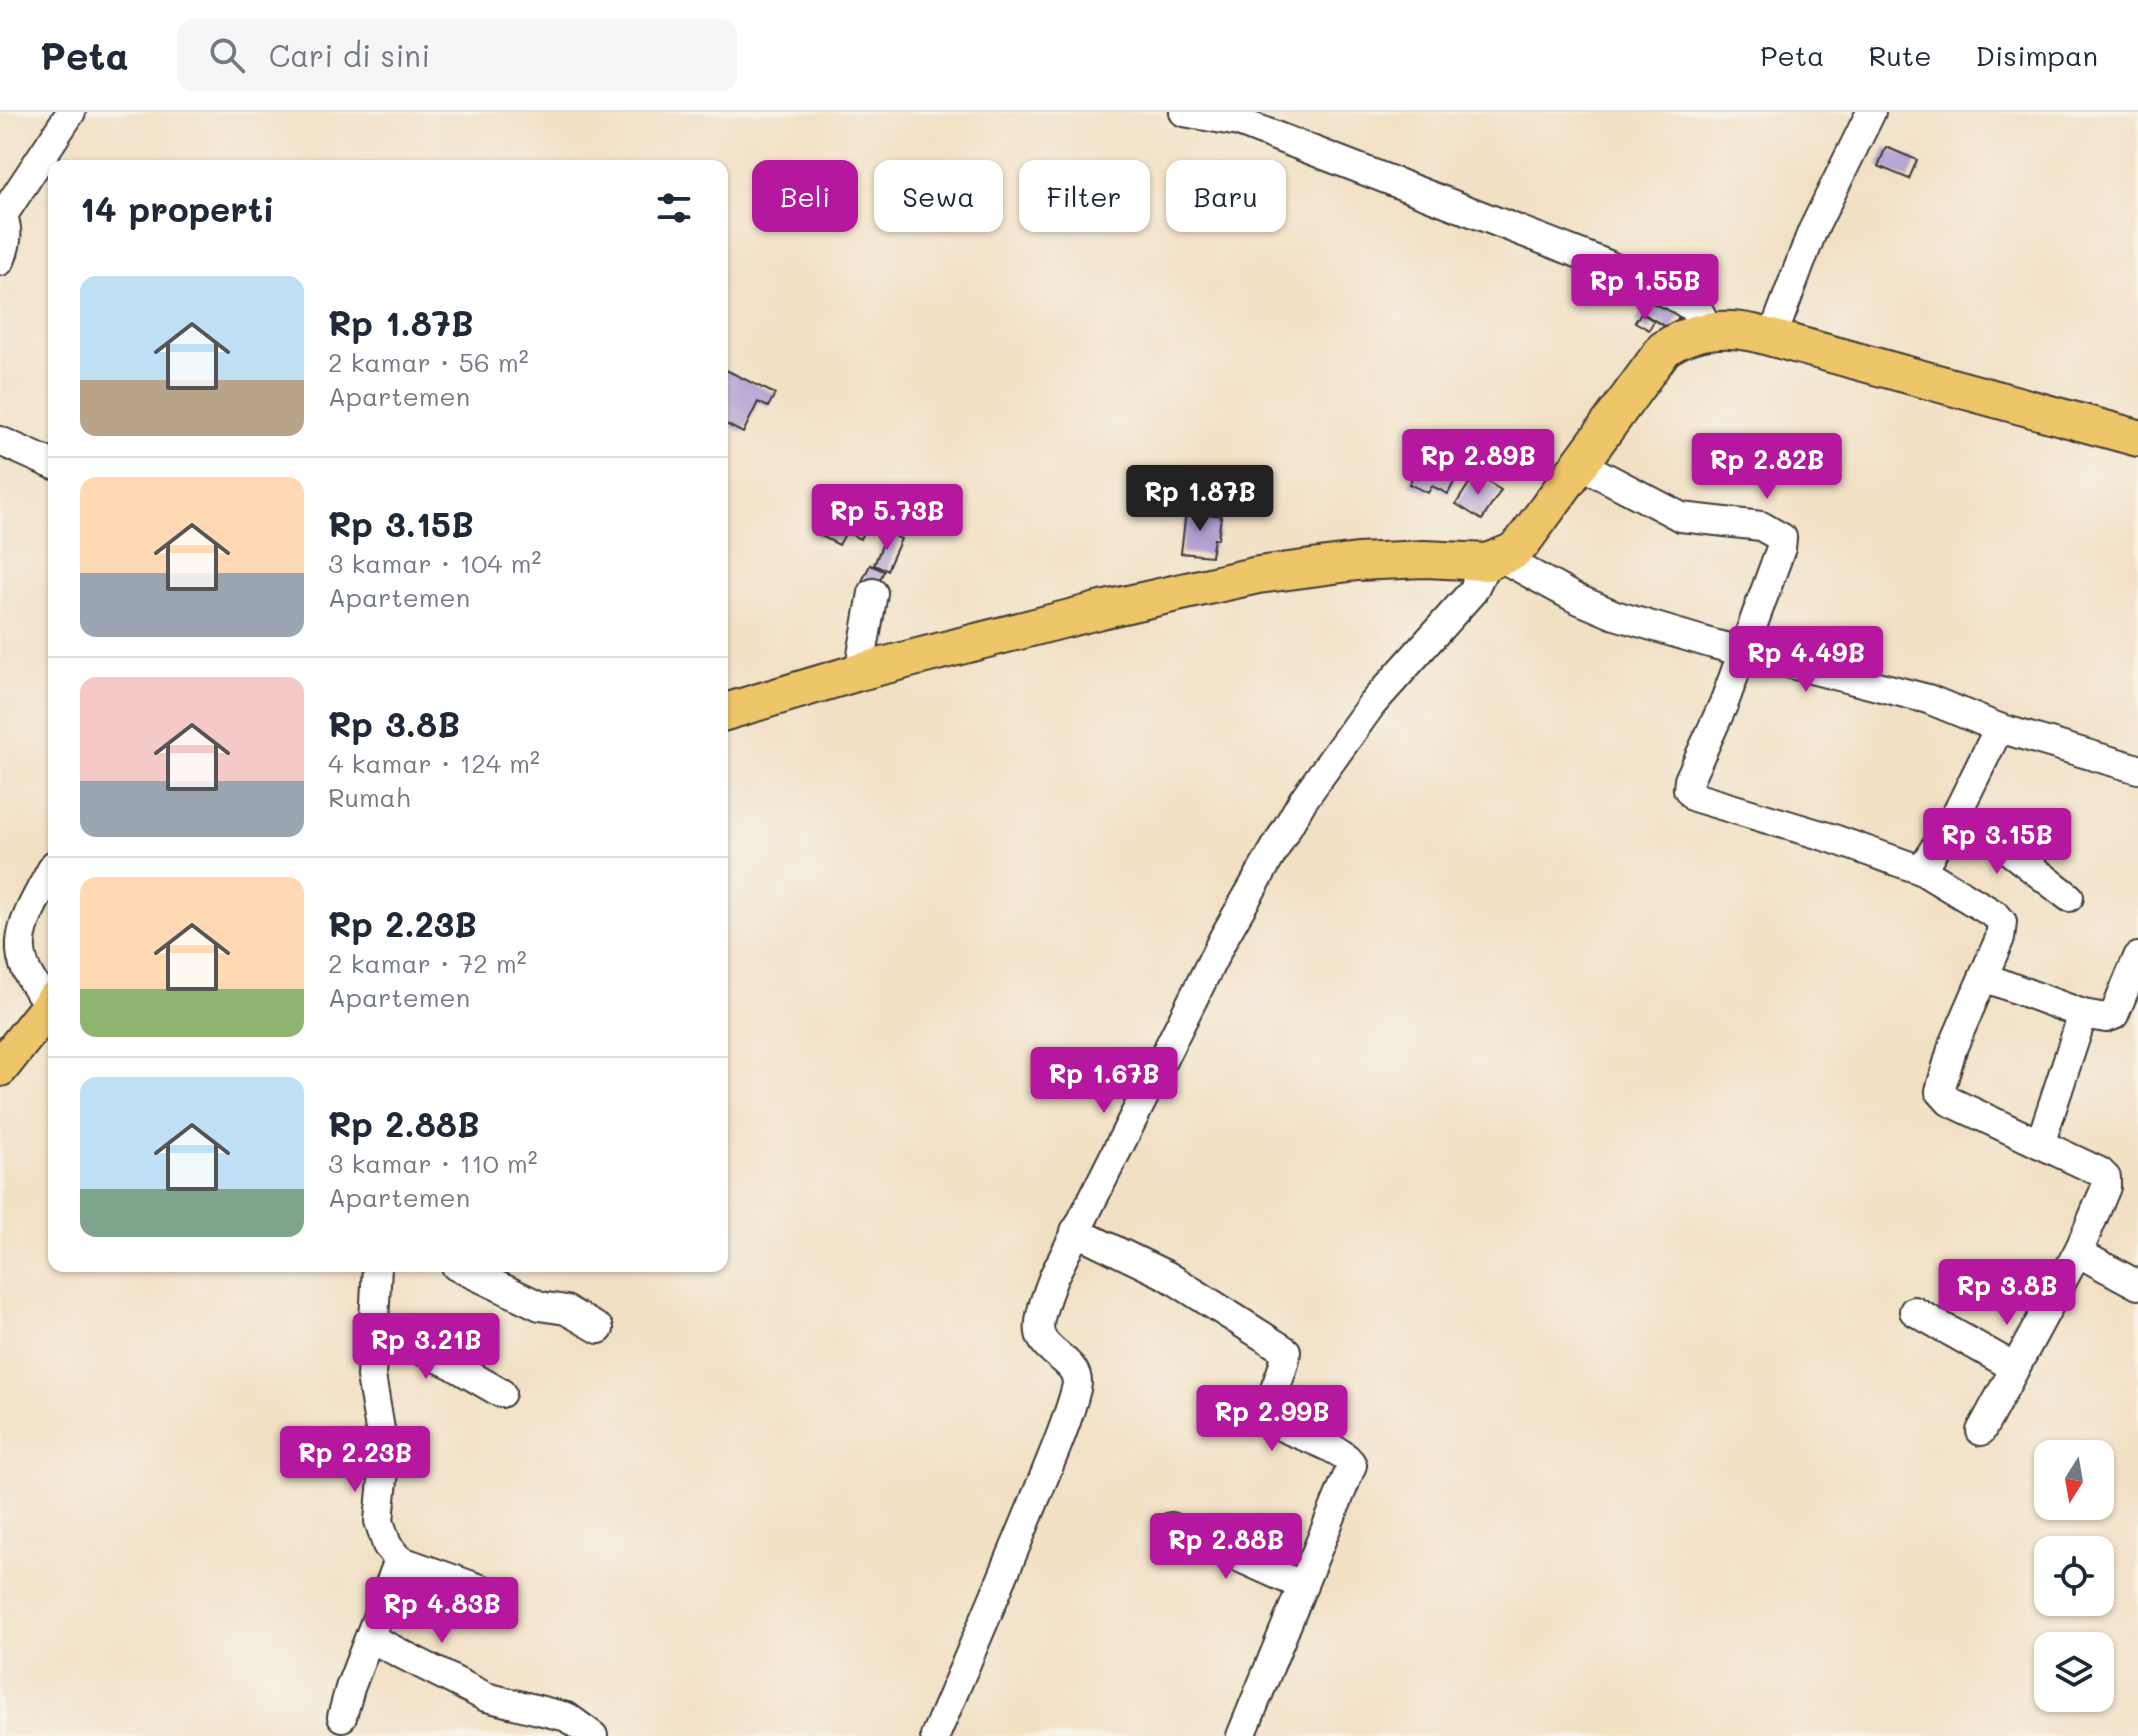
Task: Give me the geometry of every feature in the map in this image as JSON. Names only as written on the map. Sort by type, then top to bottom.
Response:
[{"type":"main road","points":[[728,711],[859,672],[1101,610],[1258,575],[1357,562],[1494,560],[1512,552],[1522,543],[1664,349],[1678,340],[1709,331],[1737,329],[2138,438]]},
{"type":"main road","points":[[0,1068],[48,1007]]},
{"type":"street","points":[[0,261],[7,244],[7,223],[1,212],[71,112]]},
{"type":"street","points":[[1184,112],[1227,116],[1606,264],[1691,306],[1700,313],[1709,331]]},
{"type":"street","points":[[1772,338],[1812,232],[1871,112]]},
{"type":"street","points":[[0,441],[48,462]]},
{"type":"street","points":[[1580,464],[1681,517],[1761,526],[1782,538],[1724,703],[1689,780],[1688,789],[1694,797],[1831,838],[1921,870],[2002,922],[2000,938],[1952,1049],[1940,1091],[1949,1101],[2100,1172],[2106,1178],[2106,1187],[2080,1248],[1981,1431]]},
{"type":"street","points":[[935,1736],[1064,1427],[1077,1385],[1075,1375],[1066,1362],[1041,1338],[1039,1332],[1045,1299],[1075,1231],[1224,937],[1296,812],[1372,704],[1479,584],[1494,560],[1615,615],[1928,699],[1999,728],[2138,769]]},
{"type":"street","points":[[859,672],[873,593]]},
{"type":"street","points":[[1921,870],[1958,811],[1999,728]]},
{"type":"street","points":[[1958,811],[2069,897]]},
{"type":"street","points":[[48,876],[20,927],[16,957],[30,986],[48,999]]},
{"type":"street","points":[[1984,977],[2083,1014],[2106,1018],[2114,1015],[2138,957]]},
{"type":"street","points":[[2040,1144],[2083,1014]]},
{"type":"street","points":[[1075,1231],[1168,1276],[1286,1351],[1285,1364],[1269,1408],[1270,1420],[1282,1429],[1343,1453],[1352,1465],[1241,1736]]},
{"type":"street","points":[[2080,1248],[2086,1257],[2138,1285]]},
{"type":"street","points":[[377,1272],[371,1376],[385,1459],[379,1521],[387,1545],[399,1560],[489,1592]]},
{"type":"street","points":[[469,1272],[540,1306],[566,1310],[599,1329]]},
{"type":"street","points":[[1914,1311],[2014,1367]]},
{"type":"street","points":[[373,1328],[451,1364],[501,1393]]},
{"type":"street","points":[[1171,1527],[1303,1586]]},
{"type":"street","points":[[342,1717],[399,1560]]},
{"type":"street","points":[[370,1638],[486,1697],[567,1717],[593,1736]]},
{"type":"building","points":[[1886,147],[1917,160],[1909,179],[1878,166]]},
{"type":"building","points":[[1650,295],[1681,313],[1671,330],[1641,312]]},
{"type":"building","points":[[1641,313],[1654,321],[1649,330],[1635,322]]},
{"type":"building","points":[[728,371],[775,394],[768,407],[758,402],[743,433],[728,425]]},
{"type":"building","points":[[1413,436],[1465,460],[1448,494],[1432,486],[1428,493],[1409,484],[1423,456],[1407,448]]},
{"type":"building","points":[[1475,474],[1501,490],[1482,520],[1456,504]]},
{"type":"building","points":[[833,508],[867,525],[860,539],[846,532],[839,545],[819,535]]},
{"type":"building","points":[[1186,511],[1221,516],[1218,539],[1214,539],[1211,556],[1181,553]]},
{"type":"building","points":[[887,533],[901,539],[887,570],[874,565]]},
{"type":"building","points":[[870,565],[884,571],[876,588],[862,581]]}]
